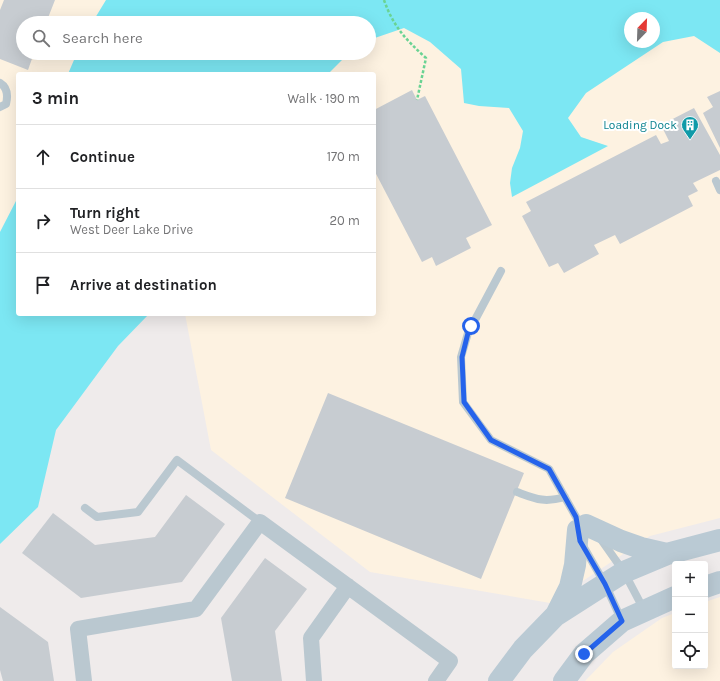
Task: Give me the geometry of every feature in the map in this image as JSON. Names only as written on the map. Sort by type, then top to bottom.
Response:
[{"type":"street","points":[[84,681],[78,629],[196,609],[260,522],[450,661],[436,681]]},
{"type":"street","points":[[555,616],[570,586],[575,565],[580,524],[641,548],[667,554]]},
{"type":"street","points":[[499,681],[523,649],[555,616],[605,584],[624,572],[667,554],[720,540]]},
{"type":"street","points":[[708,586],[720,582]]},
{"type":"street","points":[[314,681],[311,638],[348,586]]},
{"type":"street","points":[[564,681],[584,654],[622,621],[672,598]]},
{"type":"lane","points":[[0,83],[5,86],[7,96],[6,104],[0,107]]},
{"type":"lane","points":[[716,180],[720,190]]},
{"type":"lane","points":[[501,271],[468,333],[462,357],[464,402],[491,440],[549,469],[580,524],[580,541],[605,584],[622,621]]},
{"type":"lane","points":[[85,508],[98,517],[138,512],[177,460],[260,522]]},
{"type":"lane","points":[[517,492],[537,499],[551,500],[565,497]]},
{"type":"lane","points":[[580,524],[596,532],[624,572],[644,611]]},
{"type":"path","points":[[384,0],[388,13],[404,37],[426,58],[417,100]]},
{"type":"shaded area","points":[[0,0],[106,0],[104,6],[97,16],[16,16],[16,60],[74,60],[69,72],[16,72],[16,201],[0,232]]},
{"type":"shaded area","points":[[720,0],[720,518],[650,536],[550,603],[370,572],[211,450],[185,316],[376,316],[376,72],[139,72],[136,60],[376,60],[376,23]]},
{"type":"shaded area","points":[[720,597],[720,681],[585,681],[613,652],[662,618],[672,614],[672,669],[708,669],[708,601]]},
{"type":"water","points":[[106,0],[720,0],[720,53],[694,36],[663,42],[660,44],[660,12],[624,12],[624,48],[654,48],[586,93],[568,118],[581,137],[608,146],[512,197],[510,183],[512,168],[520,148],[523,131],[509,108],[479,106],[464,103],[461,69],[430,42],[404,28],[376,38],[376,16],[96,16]]},
{"type":"water","points":[[74,60],[342,60],[330,72],[69,72]]},
{"type":"water","points":[[16,201],[16,316],[147,316],[118,346],[56,430],[38,507],[0,544],[0,232]]},
{"type":"building","points":[[4,0],[55,0],[49,16],[16,16],[16,60],[32,60],[28,70],[0,59],[0,10]]},
{"type":"building","points":[[412,90],[417,100],[425,96],[492,225],[466,238],[471,248],[436,266],[432,257],[422,262],[376,174],[376,109]]},
{"type":"building","points":[[720,91],[720,148],[703,113],[713,107],[707,97]]},
{"type":"building","points":[[694,108],[720,155],[720,170],[693,183],[698,191],[688,196],[693,206],[620,244],[615,235],[594,245],[599,254],[564,273],[558,263],[549,267],[522,216],[531,211],[526,202],[656,135],[661,144],[669,141],[661,125]]},
{"type":"building","points":[[328,393],[524,473],[481,579],[285,498]]},
{"type":"building","points":[[186,495],[225,524],[182,582],[81,598],[22,553],[53,513],[95,545],[155,537]]},
{"type":"building","points":[[265,558],[307,589],[275,631],[282,681],[232,681],[221,618]]},
{"type":"building","points":[[0,607],[48,642],[54,681],[3,681],[0,670]]},
{"type":"place","name":"Loading Dock","points":[[690,140]]},
{"type":"route","points":[[471,326],[462,357],[464,402],[491,440],[549,469],[576,517],[580,541],[605,584],[622,621],[584,654]]}]
